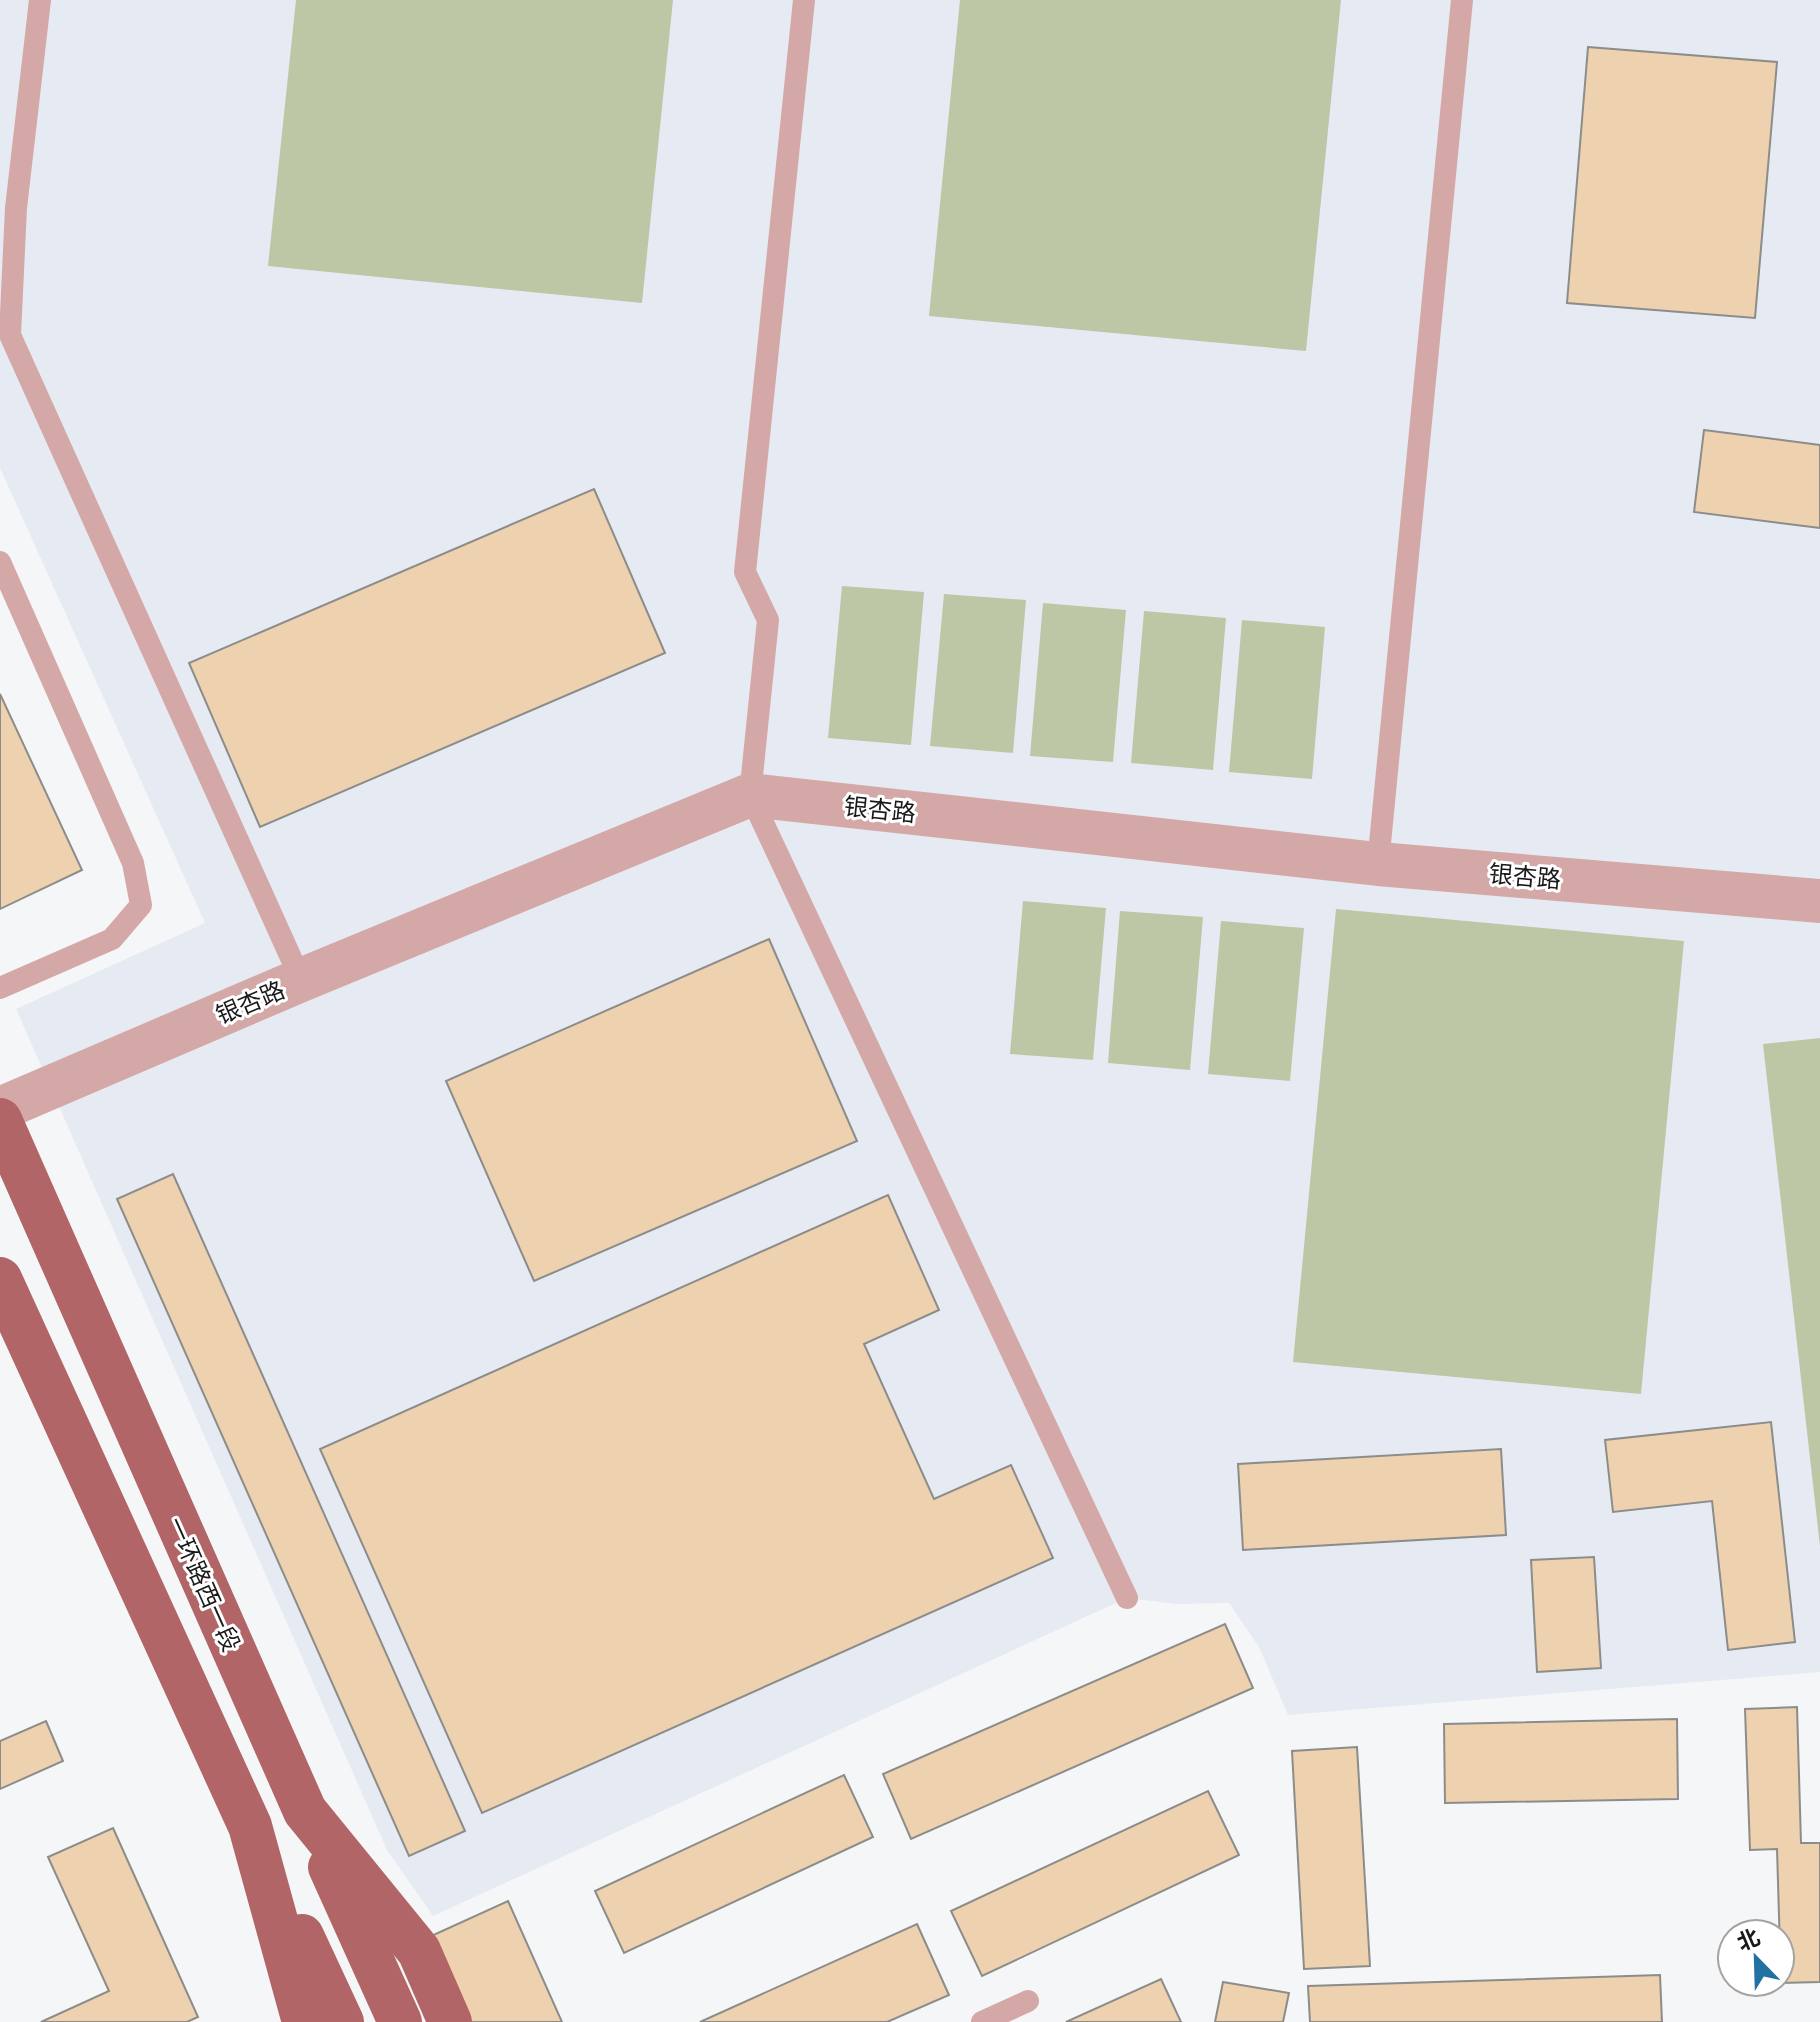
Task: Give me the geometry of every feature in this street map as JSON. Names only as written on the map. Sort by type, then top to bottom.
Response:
[{"type":"main road","name":"一环路西一段","points":[[0,1120],[305,1811],[419,1951],[450,2022]]},
{"type":"main road","points":[[0,1279],[342,2022]]},
{"type":"main road","points":[[305,1811],[399,2020]]},
{"type":"main road","points":[[250,1826],[304,2022]]},
{"type":"street","name":"银杏路","points":[[0,1109],[301,980],[750,795],[1378,864],[1820,901]]},
{"type":"lane","points":[[40,0],[8,207],[10,335],[301,980]]},
{"type":"lane","points":[[804,0],[745,572],[768,620],[750,795],[1127,1598]]},
{"type":"lane","points":[[1378,864],[1462,0]]},
{"type":"lane","points":[[0,562],[133,863],[141,905],[112,939],[0,988]]},
{"type":"lane","points":[[982,2022],[1028,2001]]},
{"type":"shaded area","points":[[0,0],[1820,0],[1820,1672],[1288,1715],[1259,1647],[1229,1603],[1177,1604],[1127,1598],[433,1916],[387,1850],[16,1009],[205,923],[0,468]]},
{"type":"green space","points":[[296,0],[673,0],[642,303],[268,266]]},
{"type":"green space","points":[[960,0],[1341,0],[1306,351],[929,316]]},
{"type":"green space","points":[[842,586],[924,592],[911,745],[828,738]]},
{"type":"green space","points":[[944,594],[1026,600],[1013,753],[930,746]]},
{"type":"green space","points":[[1043,603],[1126,610],[1113,762],[1030,756]]},
{"type":"green space","points":[[1144,611],[1226,618],[1213,770],[1131,763]]},
{"type":"green space","points":[[1242,620],[1325,627],[1312,779],[1229,772]]},
{"type":"green space","points":[[1023,901],[1106,908],[1093,1060],[1010,1054]]},
{"type":"green space","points":[[1336,909],[1684,941],[1641,1394],[1293,1362]]},
{"type":"green space","points":[[1120,911],[1203,917],[1190,1070],[1108,1063]]},
{"type":"green space","points":[[1221,921],[1304,928],[1290,1081],[1208,1074]]},
{"type":"green space","points":[[1820,1038],[1820,1546],[1763,1044]]},
{"type":"building","points":[[1588,47],[1777,62],[1755,318],[1567,303]]},
{"type":"building","points":[[1704,430],[1820,445],[1820,528],[1694,512]]},
{"type":"building","points":[[594,489],[665,653],[260,827],[189,663]]},
{"type":"building","points":[[0,694],[82,870],[0,909]]},
{"type":"building","points":[[769,939],[857,1141],[534,1281],[446,1081]]},
{"type":"building","points":[[173,1174],[465,1831],[409,1856],[117,1199]]},
{"type":"building","points":[[888,1195],[939,1310],[864,1344],[934,1499],[1011,1465],[1053,1558],[482,1813],[320,1449]]},
{"type":"building","points":[[1771,1422],[1795,1642],[1728,1650],[1712,1501],[1613,1512],[1605,1440]]},
{"type":"building","points":[[1501,1449],[1506,1535],[1243,1550],[1238,1464]]},
{"type":"building","points":[[1594,1557],[1601,1668],[1537,1672],[1531,1560]]},
{"type":"building","points":[[1225,1624],[1253,1688],[911,1839],[883,1774]]},
{"type":"building","points":[[1797,1707],[1801,1843],[1820,1843],[1820,1982],[1796,1983],[1796,1918],[1779,1918],[1777,1849],[1750,1850],[1745,1709]]},
{"type":"building","points":[[1677,1719],[1678,1799],[1445,1803],[1444,1724]]},
{"type":"building","points":[[46,1721],[63,1761],[0,1789],[0,1741]]},
{"type":"building","points":[[1357,1747],[1370,1966],[1304,1969],[1292,1751]]},
{"type":"building","points":[[844,1775],[873,1837],[624,1953],[595,1891]]},
{"type":"building","points":[[1208,1791],[1239,1855],[982,1976],[951,1911]]},
{"type":"building","points":[[113,1828],[198,2017],[187,2022],[41,2022],[109,1991],[48,1857]]},
{"type":"building","points":[[508,1901],[562,2022],[467,2022],[429,1937]]},
{"type":"building","points":[[917,1924],[949,1995],[887,2022],[700,2022]]},
{"type":"building","points":[[1660,1975],[1662,2022],[1310,2022],[1308,1986]]},
{"type":"building","points":[[1161,1979],[1181,2022],[1066,2022]]},
{"type":"building","points":[[1223,1982],[1289,1993],[1283,2022],[1215,2022]]}]
